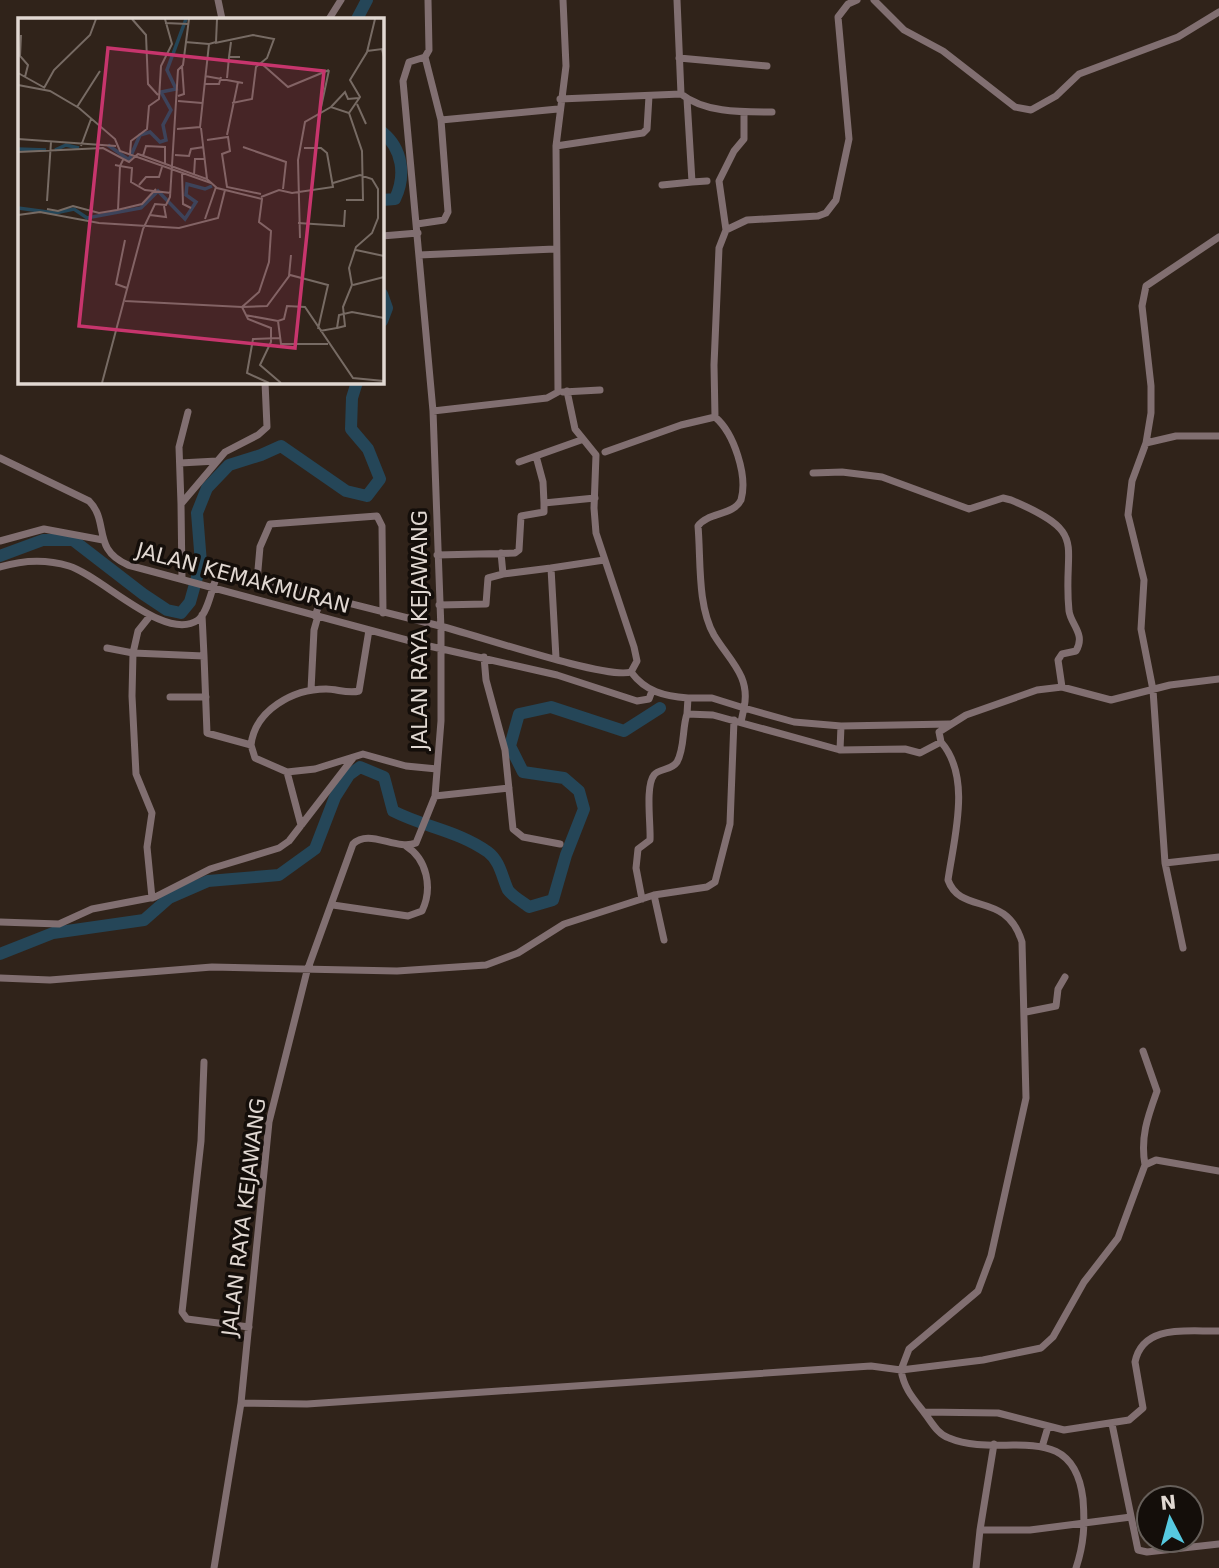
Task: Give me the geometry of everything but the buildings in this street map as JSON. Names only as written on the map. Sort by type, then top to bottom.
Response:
[{"type":"street","points":[[218,0],[222,18]]},
{"type":"street","points":[[330,18],[341,0]]},
{"type":"street","points":[[383,236],[441,221],[448,214],[441,120],[425,57],[430,45],[428,0]]},
{"type":"street","points":[[558,392],[556,146],[558,109],[566,66],[563,0]]},
{"type":"street","points":[[677,0],[679,58],[692,182]]},
{"type":"street","points":[[726,230],[747,220],[818,216],[826,213],[836,200],[849,139],[838,17],[848,4],[857,0]]},
{"type":"street","points":[[874,0],[904,30],[943,51],[1015,107],[1031,110],[1056,96],[1079,74],[1178,37],[1219,12]]},
{"type":"street","name":"JALAN RAYA KEJAWANG","points":[[214,1568],[241,1403],[269,1122],[307,971],[357,840],[369,838],[407,846],[415,843],[428,820],[435,796],[441,647],[433,411],[403,81],[409,62],[425,57]]},
{"type":"street","points":[[679,58],[767,66]]},
{"type":"street","points":[[556,146],[643,133],[647,129],[649,96]]},
{"type":"street","points":[[560,99],[684,96],[719,109],[772,112]]},
{"type":"street","points":[[441,120],[558,109]]},
{"type":"street","points":[[0,978],[50,980],[212,967],[307,971],[454,969],[494,963],[517,953],[564,924],[642,899],[707,887],[718,875],[730,824],[741,715],[747,690],[739,669],[715,636],[705,611],[698,524],[740,505],[743,495],[732,442],[715,417],[714,365],[719,248],[726,230],[719,181],[734,151],[744,139],[744,112]]},
{"type":"street","points":[[662,185],[707,181]]},
{"type":"street","points":[[1183,948],[1165,863],[1153,690],[1141,629],[1144,580],[1128,515],[1132,481],[1146,443],[1151,386],[1142,317],[1146,286],[1219,237]]},
{"type":"street","points":[[419,255],[555,249]]},
{"type":"street","points":[[181,504],[217,461],[267,427],[265,383]]},
{"type":"street","points":[[433,411],[547,398],[558,392],[600,390]]},
{"type":"street","points":[[0,567],[32,561],[72,567],[100,580],[150,617],[177,625],[197,621],[202,615],[217,576],[222,573],[621,674],[631,673],[636,666],[636,656],[594,522],[596,455],[581,440],[572,420],[567,391]]},
{"type":"street","points":[[186,581],[179,447],[188,412]]},
{"type":"street","points":[[606,452],[620,449],[664,430],[715,417]]},
{"type":"street","points":[[1146,443],[1176,436],[1219,436]]},
{"type":"street","points":[[519,462],[581,440]]},
{"type":"street","points":[[437,555],[519,551],[520,517],[544,512],[543,482],[536,456]]},
{"type":"street","name":"JALAN KEMAKMURAN","points":[[0,458],[89,501],[96,512],[109,552],[120,562],[211,589],[608,690],[637,701],[649,699],[653,692]]},
{"type":"street","points":[[180,463],[217,461]]},
{"type":"street","points":[[813,473],[842,472],[882,477],[969,509],[1003,498],[1011,500],[1063,531],[1069,543],[1069,612],[1077,625],[1080,644],[1076,651],[1062,654],[1058,660],[1062,687]]},
{"type":"street","points":[[544,503],[595,498]]},
{"type":"street","points":[[257,580],[260,547],[270,524],[377,516],[382,526],[383,613]]},
{"type":"street","points":[[0,541],[44,529],[103,540]]},
{"type":"street","points":[[500,553],[503,573]]},
{"type":"street","points":[[439,606],[486,604],[488,578],[503,573],[604,560]]},
{"type":"street","points":[[551,568],[556,658]]},
{"type":"street","points":[[311,690],[314,630],[321,598]]},
{"type":"street","points":[[202,615],[207,733],[251,746]]},
{"type":"street","points":[[150,617],[138,631],[133,653],[132,696],[136,774],[152,813],[148,847],[152,898]]},
{"type":"street","points":[[369,630],[359,691],[311,690],[293,694],[276,704],[257,724],[251,746],[255,758],[287,772],[371,754],[406,766],[438,769]]},
{"type":"street","points":[[107,648],[133,653],[204,656]]},
{"type":"street","points":[[484,657],[486,680],[505,750],[515,833],[560,844]]},
{"type":"street","points":[[631,673],[653,692],[688,698],[712,698],[741,715],[840,747],[926,752],[938,743],[939,732],[950,723]]},
{"type":"street","points":[[687,713],[741,715],[841,729],[950,723],[1037,690],[1062,687],[1111,700],[1170,685],[1219,679]]},
{"type":"street","points":[[170,697],[206,697]]},
{"type":"street","points":[[642,899],[636,868],[638,848],[650,842],[649,803],[653,777],[656,773],[671,768],[678,760],[688,698]]},
{"type":"street","points":[[840,747],[841,729]]},
{"type":"street","points":[[938,743],[949,751],[958,783],[948,880],[955,892],[966,900],[1002,910],[1017,926],[1022,942],[1026,1012],[1026,1098],[1023,1121],[986,1274],[978,1291],[964,1305],[909,1349],[901,1370],[908,1393],[940,1434],[994,1450],[1042,1447],[1070,1460],[1080,1477],[1085,1521],[1084,1545],[1076,1568]]},
{"type":"street","points":[[0,922],[59,924],[92,909],[152,898],[210,869],[279,848],[301,825],[352,758]]},
{"type":"street","points":[[287,772],[301,825]]},
{"type":"street","points":[[435,796],[509,788]]},
{"type":"street","points":[[333,905],[408,916],[422,911],[426,897],[425,869],[422,859],[407,846]]},
{"type":"street","points":[[1165,863],[1219,857]]},
{"type":"street","points":[[655,897],[664,940]]},
{"type":"street","points":[[1026,1012],[1056,1006],[1058,989],[1065,977]]},
{"type":"street","points":[[241,1403],[307,1404],[860,1367],[901,1370],[983,1360],[1041,1348],[1053,1337],[1084,1282],[1118,1238],[1145,1164],[1143,1140],[1147,1116],[1157,1091],[1143,1051]]},
{"type":"street","points":[[204,1062],[201,1140],[182,1312],[190,1319],[249,1327]]},
{"type":"street","points":[[1145,1164],[1156,1160],[1219,1171]]},
{"type":"street","points":[[924,1412],[998,1413],[1064,1430],[1112,1424],[1136,1417],[1143,1408],[1135,1362],[1149,1339],[1160,1333],[1219,1331]]},
{"type":"street","points":[[1112,1424],[1136,1546],[1142,1552],[1219,1544]]},
{"type":"street","points":[[1042,1447],[1048,1427]]},
{"type":"street","points":[[976,1568],[994,1450]]},
{"type":"street","points":[[980,1530],[1030,1530],[1131,1517]]},
{"type":"waterway","points":[[358,18],[367,0]]},
{"type":"waterway","points":[[383,133],[394,146],[401,172],[395,199],[383,200]]},
{"type":"waterway","points":[[383,297],[387,308],[383,318]]},
{"type":"waterway","points":[[0,556],[43,540],[73,540],[143,594],[167,610],[181,613],[190,602],[201,563],[197,513],[207,488],[229,465],[281,446],[346,491],[367,496],[380,479],[368,449],[351,429],[352,398],[357,383]]},
{"type":"waterway","points":[[0,954],[53,933],[144,920],[169,898],[208,881],[279,875],[315,849],[335,797],[349,775],[360,767],[384,777],[393,811],[465,839],[488,852],[498,865],[508,890],[529,907],[553,900],[566,855],[584,809],[579,791],[564,778],[523,772],[510,746],[519,714],[551,707],[624,731],[660,708]]}]
